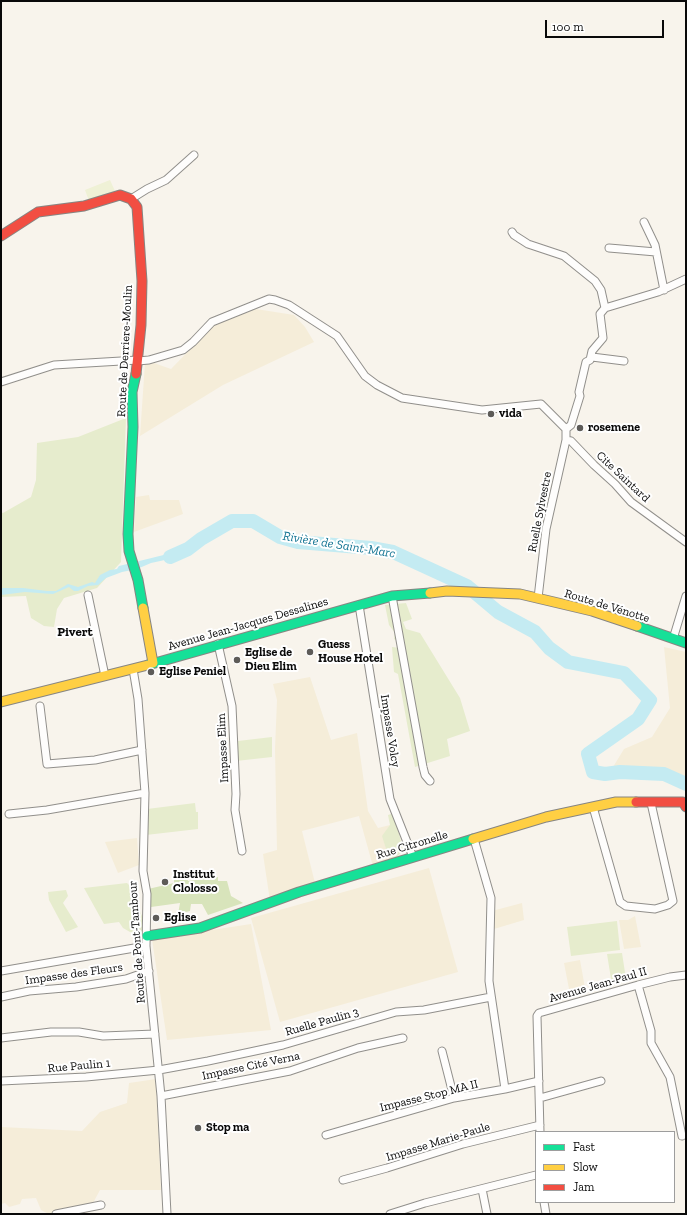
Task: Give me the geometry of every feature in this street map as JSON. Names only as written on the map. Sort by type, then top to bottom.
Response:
[{"type":"street","points":[[1,236],[38,212],[84,206],[120,195],[131,199],[166,180],[194,155]]},
{"type":"street","name":"Route de Derriere-Moulin","points":[[131,199],[136,207],[142,281],[141,325],[138,360],[132,392],[133,427],[128,527],[129,551],[138,580],[153,663]]},
{"type":"street","points":[[644,222],[652,234],[664,290]]},
{"type":"street","points":[[512,232],[528,244],[564,256],[579,268],[597,283],[601,290],[605,308]]},
{"type":"street","points":[[609,248],[656,252]]},
{"type":"street","points":[[592,357],[592,351],[603,338],[600,314],[605,308],[664,290],[686,279]]},
{"type":"street","points":[[1,382],[54,365],[148,360],[183,350],[194,342],[212,322],[269,299],[289,305],[337,336],[365,376],[377,385],[402,398],[482,410],[541,404],[566,429],[571,425],[580,396],[579,392],[586,362],[592,357],[624,361]]},
{"type":"street","name":"Ruelle Sylvestre","points":[[538,598],[546,529],[566,440],[566,429]]},
{"type":"street","name":"Cite Saintard","points":[[566,440],[571,441],[615,484],[631,502],[686,542]]},
{"type":"street","name":"Avenue Jean-Jacques Dessalines","points":[[1,702],[133,669],[392,596],[447,591],[520,594]]},
{"type":"street","name":"Route de Vénotte","points":[[520,594],[592,611],[686,643]]},
{"type":"street","points":[[88,595],[105,676]]},
{"type":"street","points":[[392,596],[423,767],[425,775],[430,781]]},
{"type":"street","points":[[673,639],[686,596]]},
{"type":"street","name":"Impasse Volcy","points":[[359,605],[390,799],[414,857]]},
{"type":"street","name":"Impasse Elim","points":[[218,644],[232,706],[236,794],[235,810],[242,851]]},
{"type":"street","name":"Route de Pont-Tambour","points":[[133,669],[138,699],[145,793],[143,871],[147,894],[146,946],[159,1070],[167,1214]]},
{"type":"street","points":[[40,706],[47,764],[96,760],[142,750]]},
{"type":"street","points":[[9,814],[48,810],[145,793]]},
{"type":"street","name":"Rue Citronelle","points":[[147,936],[200,928],[299,892],[546,817],[616,802],[683,802],[686,807]]},
{"type":"street","points":[[592,807],[620,902],[626,906],[655,909],[668,905],[673,901],[651,803]]},
{"type":"street","points":[[474,839],[491,898],[489,981],[505,1089]]},
{"type":"street","points":[[1,971],[146,946]]},
{"type":"street","name":"Impasse des Fleurs","points":[[1,996],[126,979],[149,970]]},
{"type":"street","name":"Avenue Jean-Paul II","points":[[540,1129],[537,1016],[539,1014],[638,985],[670,977],[686,975]]},
{"type":"street","points":[[638,985],[651,1031],[651,1043],[670,1077],[684,1135]]},
{"type":"street","name":"Ruelle Paulin 3","points":[[159,1070],[283,1045],[396,1012],[424,1010],[491,997]]},
{"type":"street","points":[[1,1038],[51,1032],[79,1032],[103,1036],[155,1034]]},
{"type":"street","name":"Impasse Cité Verna","points":[[161,1096],[290,1071],[345,1052],[403,1038]]},
{"type":"street","points":[[442,1051],[454,1098]]},
{"type":"street","name":"Rue Paulin 1","points":[[1,1082],[86,1077],[159,1070]]},
{"type":"street","name":"Impasse Stop MA II","points":[[326,1135],[454,1098],[539,1081]]},
{"type":"street","points":[[540,1098],[601,1081]]},
{"type":"street","name":"Impasse Marie-Paule","points":[[343,1180],[463,1144],[540,1129]]},
{"type":"street","points":[[390,1214],[424,1203],[535,1175]]},
{"type":"street","points":[[482,1189],[487,1214]]},
{"type":"street","points":[[544,1203],[546,1214]]},
{"type":"street","points":[[56,1214],[101,1205]]},
{"type":"shaded area","points":[[256,309],[294,315],[305,327],[314,342],[223,385],[140,436],[145,363],[151,362],[171,369],[217,322]]},
{"type":"shaded area","points":[[149,495],[150,500],[179,500],[183,514],[134,532],[136,497]]},
{"type":"shaded area","points":[[664,647],[686,652],[686,783],[653,769],[644,773],[621,775],[613,767],[624,749],[652,737],[670,708]]},
{"type":"shaded area","points":[[310,677],[331,740],[357,733],[368,811],[378,828],[390,825],[391,864],[374,870],[359,816],[302,831],[316,887],[270,901],[263,854],[277,850],[275,749],[277,700],[273,684]]},
{"type":"shaded area","points":[[137,838],[139,865],[118,873],[105,842]]},
{"type":"shaded area","points":[[429,868],[458,972],[280,1022],[251,918]]},
{"type":"shaded area","points":[[522,903],[524,920],[494,929],[492,911]]},
{"type":"shaded area","points":[[635,916],[641,947],[624,949],[619,920],[628,920]]},
{"type":"shaded area","points":[[251,924],[271,1030],[167,1040],[152,939]]},
{"type":"shaded area","points":[[580,960],[585,988],[570,994],[564,963]]},
{"type":"shaded area","points":[[156,1079],[161,1190],[100,1190],[87,1214],[49,1214],[41,1210],[36,1198],[22,1199],[20,1204],[9,1207],[5,1203],[1,1204],[1,1127],[82,1131],[100,1112],[127,1103],[129,1083]]},
{"type":"green space","points":[[110,180],[115,191],[89,201],[85,190]]},
{"type":"green space","points":[[126,418],[121,562],[97,588],[64,598],[57,609],[54,627],[44,626],[31,618],[26,596],[1,597],[1,512],[3,513],[31,497],[36,480],[37,443],[78,437]]},
{"type":"green space","points":[[406,603],[412,619],[403,622],[406,629],[420,633],[460,698],[470,731],[447,739],[450,756],[415,767],[398,674],[394,672],[392,647],[401,648],[401,643],[394,639],[395,633],[389,625],[385,605]]},
{"type":"green space","points":[[272,737],[272,757],[236,761],[238,741]]},
{"type":"green space","points":[[195,803],[196,812],[198,812],[198,829],[146,835],[147,809]]},
{"type":"green space","points":[[394,813],[403,850],[391,864],[382,836],[390,825],[388,815]]},
{"type":"green space","points":[[174,874],[186,875],[188,881],[218,877],[218,881],[227,881],[231,896],[243,903],[208,915],[202,904],[191,904],[190,911],[178,914],[180,903],[151,907],[148,889],[174,883]]},
{"type":"green space","points":[[127,883],[138,894],[139,909],[145,923],[142,934],[130,932],[123,928],[119,922],[104,924],[84,888]]},
{"type":"green space","points":[[66,890],[68,896],[63,903],[78,927],[66,932],[49,900],[48,892]]},
{"type":"green space","points":[[617,921],[620,950],[571,956],[567,927]]},
{"type":"green space","points":[[622,953],[626,979],[612,985],[607,954]]},
{"type":"water","points":[[188,549],[186,552],[174,558],[122,572],[106,578],[98,585],[88,586],[78,591],[74,591],[69,587],[53,594],[25,592],[1,595],[1,588],[56,591],[68,584],[78,587],[92,582],[95,583],[100,575],[110,570],[117,569],[119,566]]},
{"type":"waterway","name":"Rivière de Saint-Marc","points":[[170,557],[188,549],[201,539],[232,521],[253,521],[280,537],[298,542],[371,548],[393,552],[467,586],[498,612],[535,632],[549,648],[568,662],[624,673],[650,700],[638,719],[588,754],[593,772],[605,774],[620,772],[664,774],[686,784]]},
{"type":"traffic: fast","points":[[136,374],[132,392],[133,427],[128,534],[129,551],[138,580],[143,608]]},
{"type":"traffic: fast","points":[[148,665],[392,596],[430,593]]},
{"type":"traffic: fast","points":[[637,626],[686,643]]},
{"type":"traffic: fast","points":[[147,936],[200,928],[299,892],[473,839]]},
{"type":"traffic: slow","points":[[430,593],[447,591],[520,594],[592,611],[637,626]]},
{"type":"traffic: slow","points":[[143,608],[153,663]]},
{"type":"traffic: slow","points":[[1,702],[148,665]]},
{"type":"traffic: slow","points":[[473,839],[546,817],[616,802],[636,802]]},
{"type":"traffic: jam","points":[[1,236],[38,212],[84,206],[120,195],[131,199],[137,207],[142,281],[141,325],[136,374]]},
{"type":"traffic: jam","points":[[636,802],[683,802],[686,807]]},
{"type":"place","name":"vida","points":[[491,414]]},
{"type":"place","name":"rosemene","points":[[580,428]]},
{"type":"place","name":"Guess House Hotel","points":[[310,652]]},
{"type":"place","name":"Eglise de Dieu Elim","points":[[237,660]]},
{"type":"place","name":"Eglise Peniel","points":[[151,672]]},
{"type":"place","name":"Institut Clolosso","points":[[165,882]]},
{"type":"place","name":"Eglise","points":[[156,918]]},
{"type":"place","name":"Stop ma","points":[[198,1128]]},
{"type":"district","name":"Pivert","points":[[75,632]]}]
